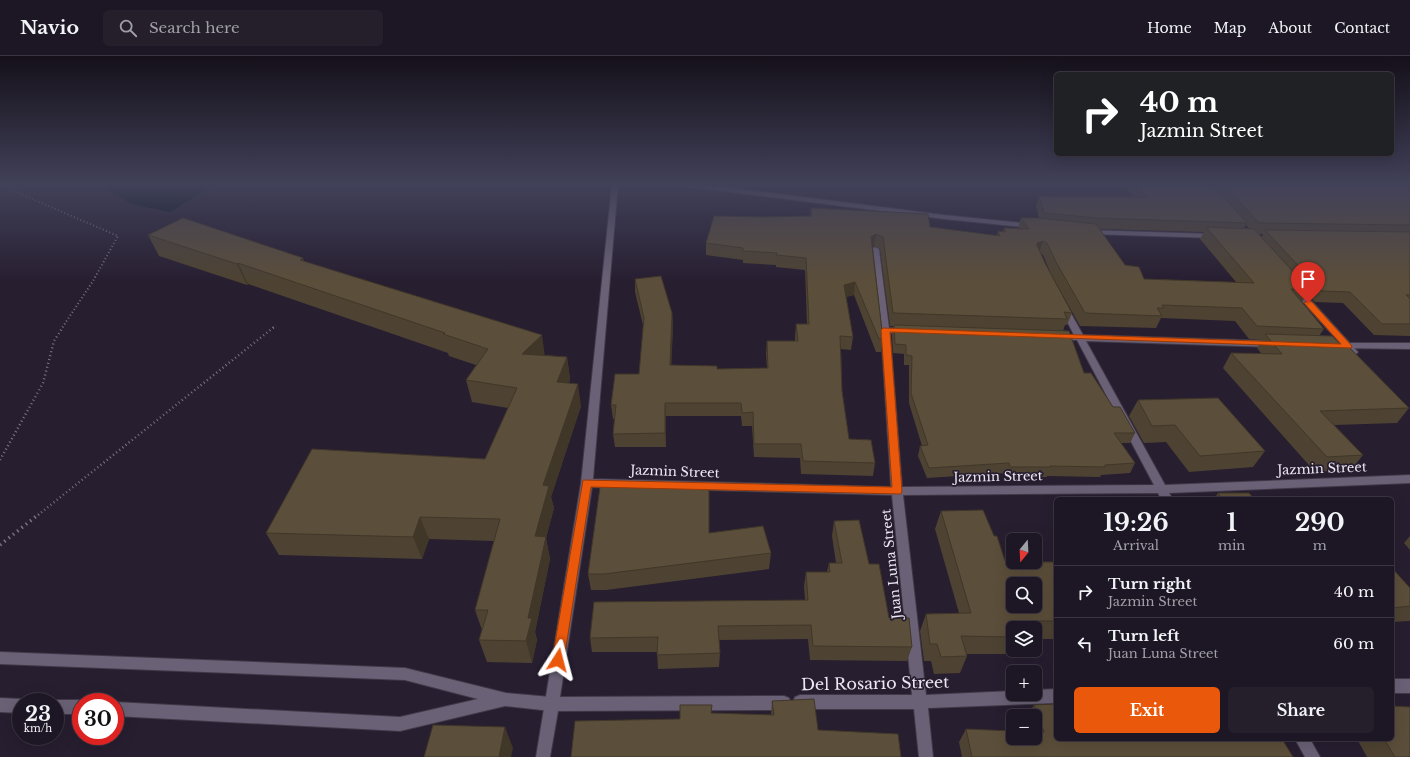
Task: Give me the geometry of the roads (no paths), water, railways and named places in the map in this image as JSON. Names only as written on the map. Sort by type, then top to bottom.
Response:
[{"type":"street","points":[[543,757],[587,483],[612,217]]},
{"type":"street","points":[[947,217],[1038,227]]},
{"type":"street","points":[[1085,232],[1226,236]]},
{"type":"street","name":"Juan Luna Street","points":[[875,249],[886,330],[897,491],[926,757]]},
{"type":"street","points":[[1290,283],[1358,358]]},
{"type":"street","points":[[1057,296],[1165,497]]},
{"type":"street","points":[[886,330],[916,331]]},
{"type":"street","points":[[1048,336],[1284,344]]},
{"type":"street","points":[[1332,346],[1410,346]]},
{"type":"street","name":"Jazmin Street","points":[[587,483],[897,491],[1161,489],[1410,479]]},
{"type":"street","points":[[0,658],[406,674],[506,700]]},
{"type":"street","points":[[1394,686],[1410,686]]},
{"type":"street","name":"Del Rosario Street","points":[[506,700],[551,704],[920,702],[1054,696]]},
{"type":"street","points":[[124,709],[400,724],[506,700]]},
{"type":"street","points":[[0,705],[12,706]]},
{"type":"street","points":[[1303,741],[1313,757]]}]
